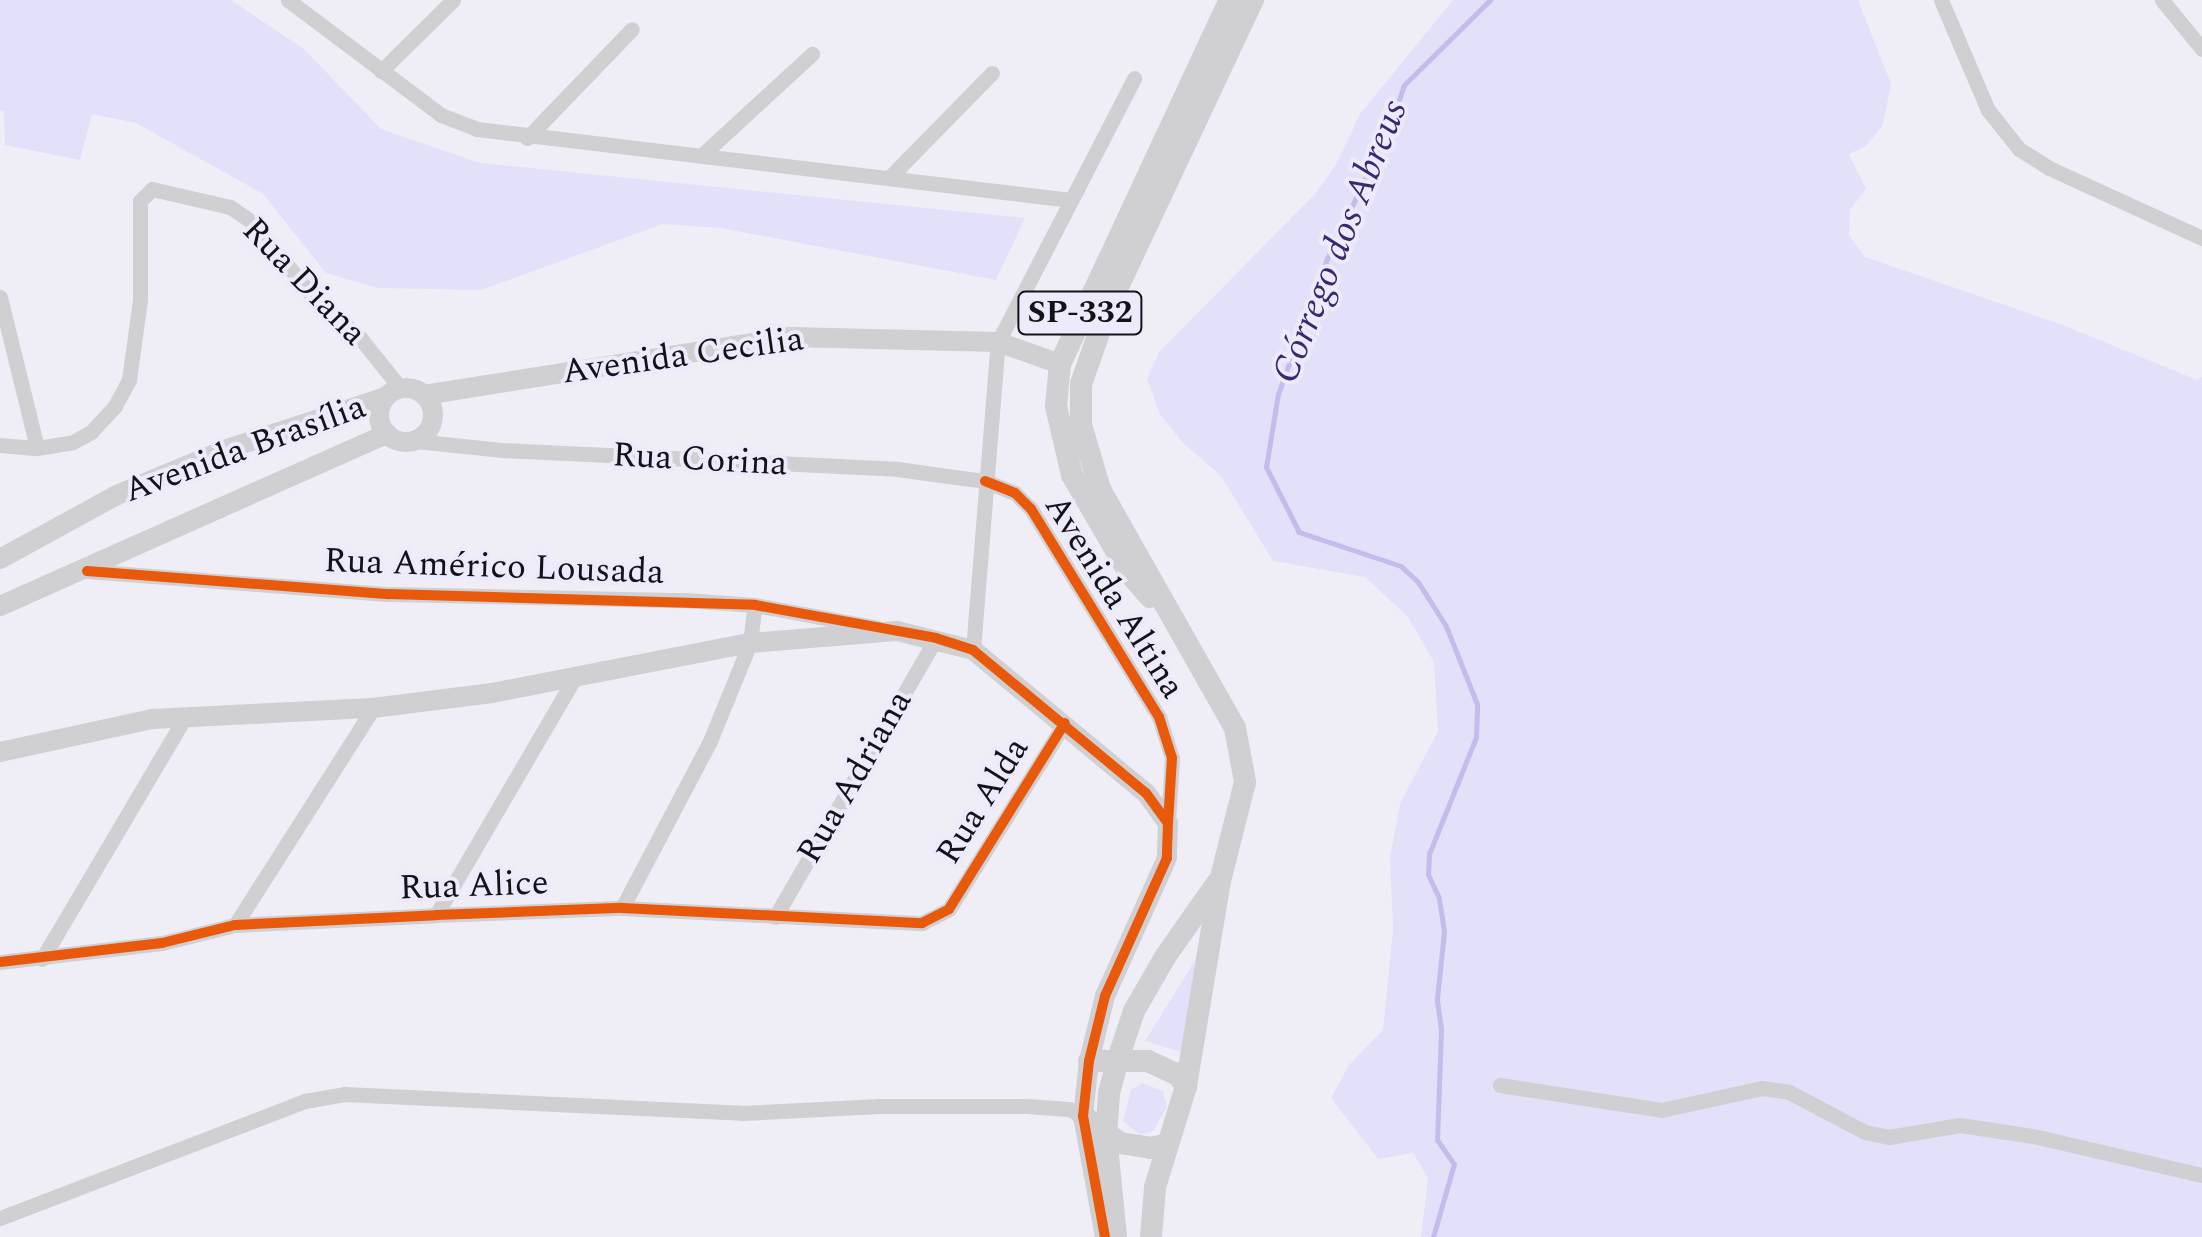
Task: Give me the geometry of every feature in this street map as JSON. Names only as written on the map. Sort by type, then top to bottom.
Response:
[{"type":"main road","name":"SP-332","points":[[1172,622],[1130,573],[1072,476],[1056,406],[1060,364],[1230,0]]},
{"type":"main road","name":"SP-332","points":[[1151,1237],[1155,1187],[1186,1086],[1220,880],[1244,782],[1240,744],[1208,676],[1172,622],[1090,466],[1081,426],[1080,384],[1107,310],[1253,0]]},
{"type":"main road","name":"SP-332","points":[[1116,1237],[1106,1135],[1109,1093],[1118,1059],[1134,1012],[1165,957],[1220,880]]},
{"type":"main road","points":[[1089,1062],[1142,1059],[1163,1066],[1186,1086]]},
{"type":"main road","points":[[1083,1116],[1106,1135],[1135,1147],[1165,1145]]},
{"type":"street","points":[[288,0],[441,115],[478,129],[527,138],[1071,200]]},
{"type":"street","points":[[380,71],[453,0]]},
{"type":"street","points":[[1941,0],[1988,110],[2020,149],[2049,168],[2202,238]]},
{"type":"street","points":[[2162,0],[2202,49]]},
{"type":"street","points":[[527,138],[632,29]]},
{"type":"street","points":[[700,156],[812,54]]},
{"type":"street","points":[[888,178],[992,73]]},
{"type":"street","points":[[973,650],[998,342],[1134,78]]},
{"type":"street","name":"Rua Diana","points":[[37,448],[73,442],[92,432],[115,406],[129,380],[140,300],[140,200],[152,189],[230,207],[252,222],[310,293],[361,339],[394,393]]},
{"type":"street","points":[[0,297],[37,448],[0,445]]},
{"type":"street","name":"Avenida Cecilia","points":[[424,395],[790,337],[998,342],[1060,364]]},
{"type":"street","points":[[394,393],[424,395],[433,420],[416,441],[396,440],[387,434],[380,420],[394,393]]},
{"type":"street","name":"Avenida Brasília","points":[[0,559],[118,495],[211,455],[394,393]]},
{"type":"street","name":"Avenida Brasília","points":[[0,606],[88,571],[387,434]]},
{"type":"street","name":"Rua Corina","points":[[416,441],[500,450],[896,469],[985,480]]},
{"type":"street","name":"Avenida Altina","points":[[985,480],[1015,492],[1031,508],[1158,717],[1172,758],[1168,823]]},
{"type":"street","name":"Rua Américo Lousada","points":[[88,571],[389,594],[756,605],[897,631]]},
{"type":"street","points":[[622,908],[710,741],[750,643],[756,605]]},
{"type":"street","points":[[0,752],[124,723],[373,708],[492,694],[750,643],[897,631],[973,650],[1146,792],[1168,823],[1167,858],[1105,996],[1089,1062],[1083,1116],[1105,1237]]},
{"type":"street","name":"Rua Adriana","points":[[775,917],[936,638]]},
{"type":"street","points":[[436,915],[576,677]]},
{"type":"street","points":[[235,925],[373,708]]},
{"type":"street","points":[[42,959],[185,717]]},
{"type":"street","name":"Rua Alda","points":[[949,909],[1065,723]]},
{"type":"street","name":"Rua Alice","points":[[0,962],[162,943],[235,925],[622,908],[922,923],[949,909]]},
{"type":"street","points":[[1500,1084],[1661,1110],[1762,1088],[1789,1092],[1865,1132],[1889,1137],[1960,1124],[2032,1136],[2202,1175]]},
{"type":"street","points":[[0,1218],[305,1101],[344,1094],[742,1114],[879,1106],[1026,1106],[1069,1109],[1083,1116]]},
{"type":"shaded area","points":[[0,0],[231,0],[304,49],[381,129],[480,163],[1025,218],[996,280],[721,228],[663,224],[481,290],[378,288],[326,273],[263,194],[136,123],[92,114],[80,160],[5,145],[4,111],[0,110]]},
{"type":"shaded area","points":[[1453,0],[1858,0],[1891,84],[1883,125],[1866,146],[1849,154],[1866,189],[1850,210],[1849,235],[1865,257],[2060,324],[2197,380],[2202,377],[2202,1237],[1421,1237],[1428,1178],[1413,1153],[1378,1159],[1331,1098],[1349,1065],[1383,1030],[1393,930],[1390,857],[1400,804],[1438,731],[1434,662],[1408,617],[1365,577],[1273,561],[1221,476],[1182,442],[1160,414],[1147,379],[1159,352],[1315,194],[1337,163],[1360,114]]},
{"type":"shaded area","points":[[1196,959],[1181,1052],[1145,1041]]},
{"type":"shaded area","points":[[1142,1083],[1163,1091],[1167,1107],[1153,1131],[1140,1135],[1123,1121],[1131,1090]]},
{"type":"waterway","name":"Córrego dos Abreus","points":[[1433,1237],[1454,1164],[1437,1140],[1441,1029],[1437,999],[1444,931],[1439,898],[1428,874],[1429,854],[1476,737],[1477,704],[1446,626],[1418,582],[1401,566],[1299,532],[1266,467],[1278,394],[1327,259],[1390,125],[1404,85],[1490,0]]},
{"type":"cycle path","points":[[985,481],[1015,493],[1031,509],[1159,717],[1172,758],[1168,823]]},
{"type":"cycle path","points":[[87,571],[389,594],[755,605],[936,638],[973,650],[1146,793],[1168,823],[1167,858],[1105,996],[1089,1061],[1083,1116],[1105,1237]]},
{"type":"cycle path","points":[[0,962],[162,943],[235,925],[436,915],[622,908],[922,923],[949,909],[1065,723]]}]
